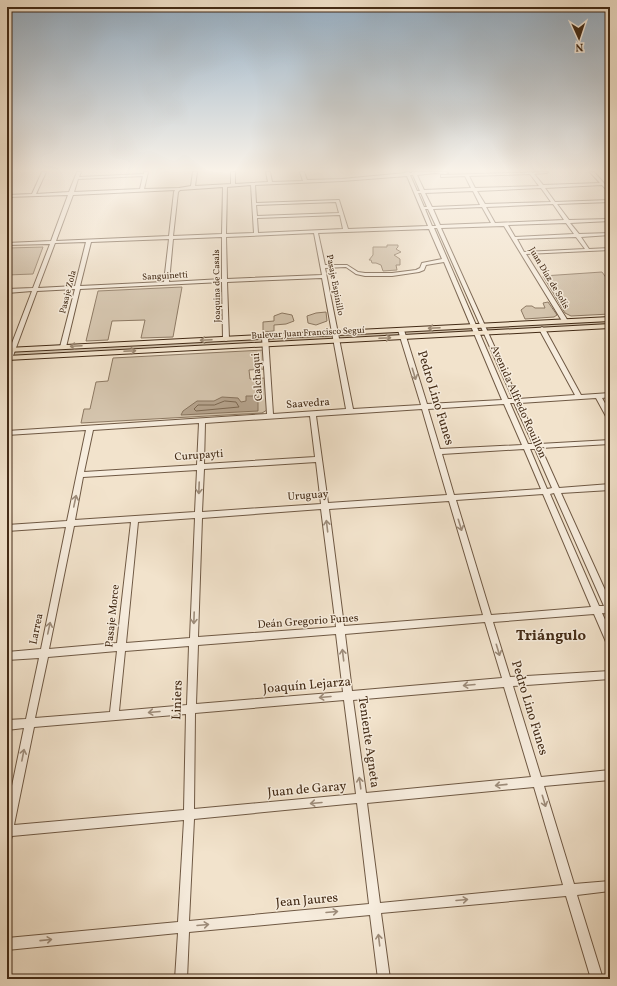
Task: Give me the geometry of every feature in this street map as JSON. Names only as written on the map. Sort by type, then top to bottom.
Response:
[{"type":"main road","name":"Bulevar Juan Francisco Seguí","points":[[474,330],[482,326],[610,319]]},
{"type":"main road","name":"Bulevar Juan Francisco Seguí","points":[[8,360],[265,344],[336,337],[402,333],[474,330],[485,332],[609,327]]},
{"type":"main road","name":"Bulevar Juan Francisco Seguí","points":[[10,350],[265,337],[336,337]]},
{"type":"street","points":[[8,360],[10,350],[61,218]]},
{"type":"street","points":[[166,284],[173,218]]},
{"type":"street","name":"Joaquina de Casals","points":[[224,218],[226,339]]},
{"type":"street","points":[[255,218],[256,234]]},
{"type":"street","points":[[343,218],[346,231]]},
{"type":"street","name":"Avenida Alfredo Rouillón","points":[[428,218],[474,330],[610,641]]},
{"type":"street","name":"Avenida Alfredo Rouillón","points":[[435,218],[610,610]]},
{"type":"street","points":[[490,218],[494,225]]},
{"type":"street","points":[[565,218],[588,250]]},
{"type":"street","points":[[7,244],[610,220]]},
{"type":"street","name":"Juan Díaz de Solís","points":[[506,224],[564,321]]},
{"type":"street","name":"Pasaje Espinillo","points":[[316,232],[350,412]]},
{"type":"street","points":[[514,238],[610,234]]},
{"type":"street","name":"Pasaje Zola","points":[[63,347],[90,241]]},
{"type":"street","points":[[522,253],[610,249]]},
{"type":"street","points":[[322,266],[347,266],[356,273],[364,274],[414,272],[422,269],[424,264],[427,262],[446,260]]},
{"type":"street","name":"Sanguinetti","points":[[7,291],[324,276]]},
{"type":"street","points":[[542,330],[579,397]]},
{"type":"street","name":"Pedro Lino Funes","points":[[402,333],[597,979]]},
{"type":"street","name":"Calchaqui","points":[[265,337],[270,417]]},
{"type":"street","points":[[598,396],[610,418]]},
{"type":"street","name":"Saavedra","points":[[7,433],[610,396]]},
{"type":"street","name":"Teniente Agneta","points":[[313,414],[384,979]]},
{"type":"street","name":"Liniers","points":[[181,979],[189,814],[191,709],[202,421]]},
{"type":"street","name":"Larrea","points":[[7,832],[90,428]]},
{"type":"street","points":[[438,452],[610,442]]},
{"type":"street","name":"Curupayti","points":[[80,475],[318,459]]},
{"type":"street","name":"Uruguay","points":[[7,528],[610,488]]},
{"type":"street","name":"Pasaje Morce","points":[[114,715],[135,519]]},
{"type":"street","name":"Deán Gregorio Funes","points":[[7,656],[488,618],[610,610]]},
{"type":"street","name":"Joaquín Lejarza","points":[[7,725],[348,695],[610,675]]},
{"type":"street","name":"Juan de Garay","points":[[7,832],[610,775]]},
{"type":"street","name":"Jean Jaures","points":[[7,944],[610,886]]},
{"type":"shaded area","points":[[387,245],[398,245],[396,249],[401,252],[394,255],[400,259],[400,265],[396,265],[397,270],[383,271],[381,265],[372,263],[371,260],[369,260],[373,255],[373,247],[387,247]]},
{"type":"shaded area","points":[[43,247],[33,274],[7,275],[7,253],[9,248]]},
{"type":"shaded area","points":[[602,272],[610,283],[610,314],[571,316],[565,313],[543,276]]},
{"type":"shaded area","points":[[182,287],[173,337],[141,338],[145,320],[112,321],[108,340],[86,341],[98,291]]},
{"type":"shaded area","points":[[548,302],[557,315],[554,317],[525,319],[521,310],[526,306],[545,308],[543,303]]},
{"type":"shaded area","points":[[326,312],[327,321],[316,325],[308,323],[307,316]]},
{"type":"shaded area","points":[[282,313],[292,315],[294,321],[286,324],[274,325],[274,331],[263,332],[263,322],[274,321],[274,316]]},
{"type":"shaded area","points":[[610,319],[610,326],[7,358],[7,350]]},
{"type":"shaded area","points":[[264,350],[265,369],[249,370],[250,379],[265,378],[267,410],[262,413],[81,423],[84,409],[90,409],[96,382],[108,381],[113,358]]},
{"type":"water","points":[[246,396],[258,396],[258,411],[181,415],[183,411],[197,401],[214,401],[222,397],[238,398],[241,402],[246,401]]},
{"type":"district","name":"Triángulo","points":[[551,636]]}]
